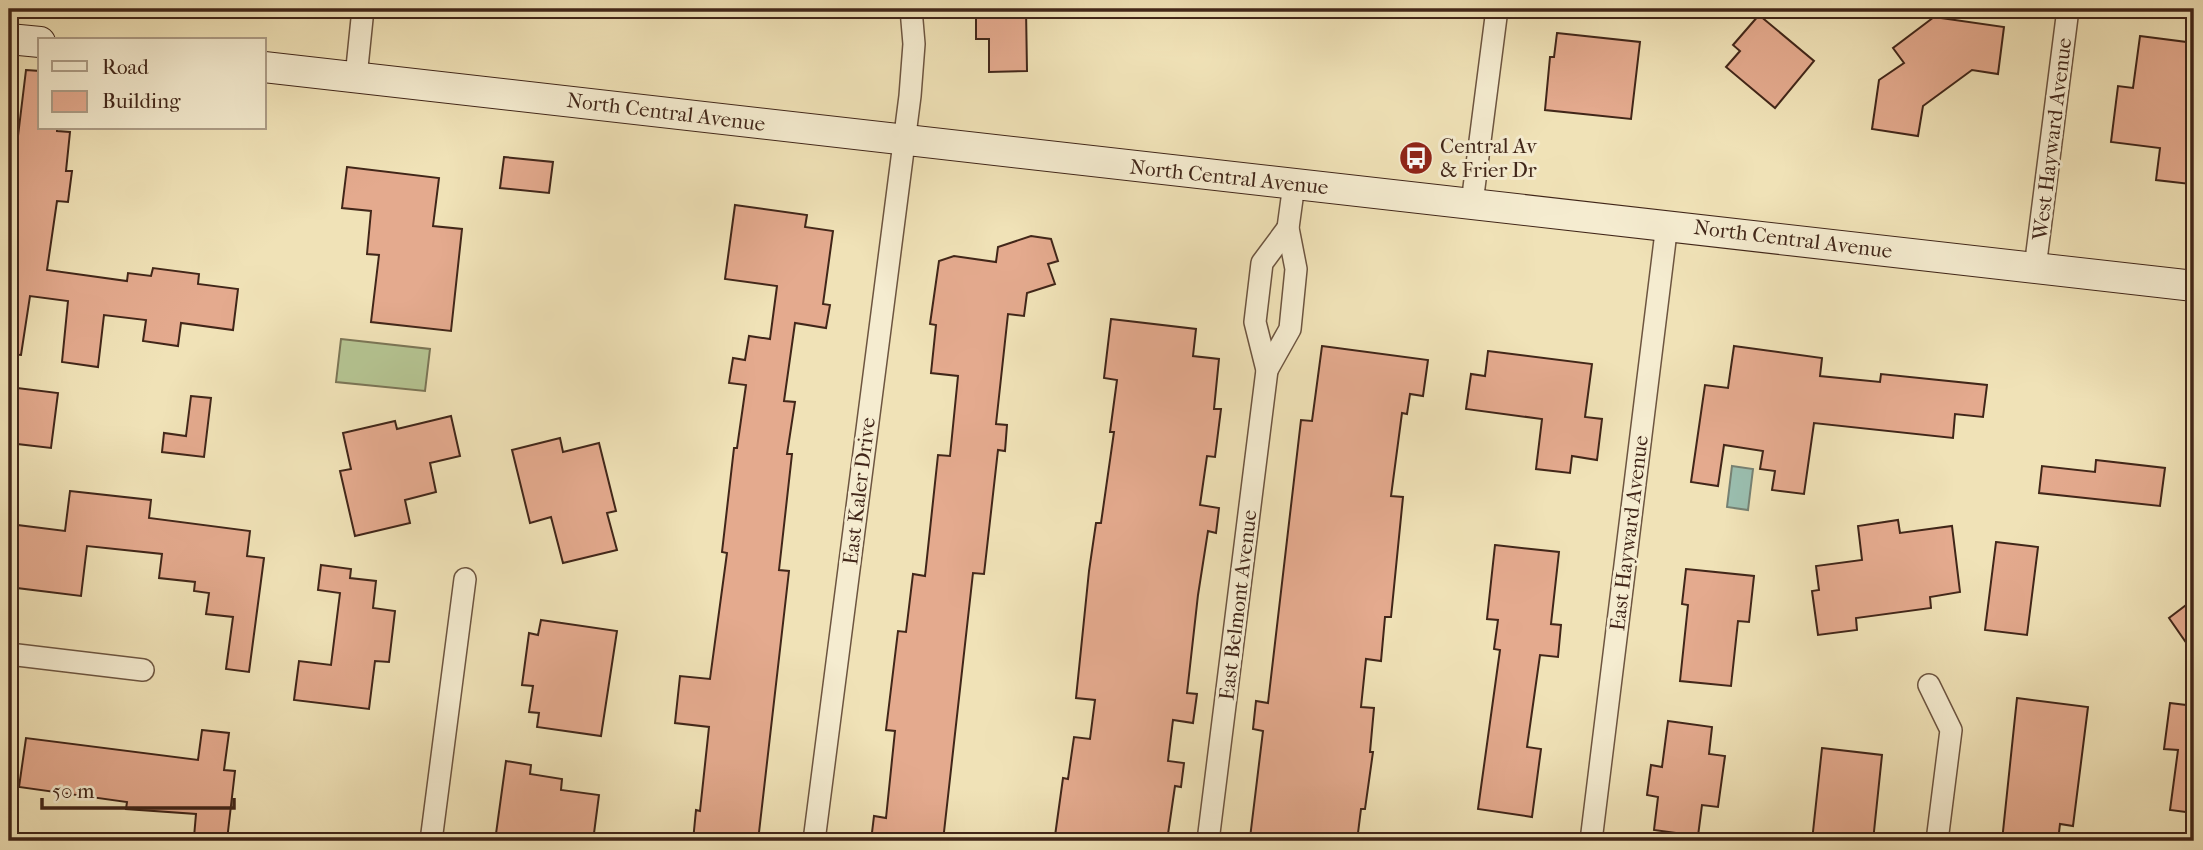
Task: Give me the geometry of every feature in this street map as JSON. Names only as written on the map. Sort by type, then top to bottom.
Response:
[{"type":"main road","points":[[9,39],[38,42]]},
{"type":"main road","name":"North Central Avenue","points":[[266,67],[1667,224],[2194,286]]},
{"type":"street","points":[[356,77],[363,9]]},
{"type":"street","name":"East Kaler Drive","points":[[814,841],[904,140],[914,44],[911,9]]},
{"type":"street","points":[[1472,204],[1497,9]]},
{"type":"street","name":"West Hayward Avenue","points":[[2035,268],[2068,9]]},
{"type":"street","name":"East Belmont Avenue","points":[[1267,370],[1290,328],[1296,269],[1288,228],[1294,184]]},
{"type":"street","name":"East Hayward Avenue","points":[[1591,841],[1667,224]]},
{"type":"street","name":"East Belmont Avenue","points":[[1208,841],[1267,370],[1255,322],[1262,263],[1288,228]]},
{"type":"street","points":[[431,841],[465,579]]},
{"type":"street","points":[[9,654],[143,670]]},
{"type":"street","points":[[1929,685],[1951,730],[1937,841]]},
{"type":"green space","points":[[341,339],[430,349],[425,391],[336,382]]},
{"type":"shaded area","points":[[1732,466],[1753,469],[1748,510],[1727,507]]},
{"type":"building","points":[[1026,9],[1027,71],[989,72],[989,39],[976,39],[976,10]]},
{"type":"building","points":[[1759,15],[1814,61],[1775,108],[1726,67],[1740,51],[1733,45]]},
{"type":"building","points":[[1934,17],[2004,27],[1998,74],[1972,70],[1923,106],[1918,136],[1872,129],[1879,80],[1904,63],[1893,48]]},
{"type":"building","points":[[1557,33],[1640,42],[1631,119],[1545,110],[1550,57],[1554,57]]},
{"type":"building","points":[[2140,36],[2194,43],[2194,97],[2189,135],[2194,136],[2194,170],[2191,170],[2190,184],[2156,180],[2160,148],[2111,142],[2118,86],[2133,88]]},
{"type":"building","points":[[26,70],[38,71],[38,130],[70,132],[66,171],[72,171],[68,202],[57,201],[47,270],[127,281],[128,273],[151,276],[153,268],[199,274],[198,284],[238,289],[233,330],[181,323],[178,346],[143,341],[146,320],[104,315],[98,367],[62,362],[68,301],[30,296],[21,355],[9,354],[9,210]]},
{"type":"building","points":[[504,157],[553,162],[549,193],[500,188]]},
{"type":"building","points":[[347,167],[439,178],[433,226],[462,229],[451,331],[371,322],[379,255],[367,254],[371,211],[342,208]]},
{"type":"building","points":[[735,205],[807,215],[805,227],[833,231],[823,304],[830,305],[826,328],[795,323],[784,401],[795,402],[787,454],[792,454],[779,570],[789,571],[758,841],[693,841],[696,810],[700,811],[709,727],[675,723],[680,676],[710,679],[727,553],[722,552],[734,448],[737,448],[746,385],[729,383],[733,358],[745,360],[749,336],[770,339],[777,286],[725,279]]},
{"type":"building","points":[[1031,236],[1051,239],[1058,261],[1048,264],[1055,284],[1027,293],[1024,316],[1008,314],[996,424],[1007,425],[1005,451],[998,450],[984,574],[973,573],[943,841],[871,841],[874,816],[886,818],[895,731],[886,730],[898,631],[906,632],[913,574],[925,576],[938,455],[950,456],[958,376],[931,373],[936,325],[930,324],[939,261],[954,256],[996,262],[998,247]]},
{"type":"building","points":[[1111,319],[1196,329],[1193,356],[1219,359],[1214,409],[1221,409],[1215,457],[1207,456],[1200,505],[1219,508],[1216,533],[1208,531],[1198,595],[1187,693],[1197,694],[1193,723],[1173,720],[1168,761],[1184,763],[1181,787],[1175,786],[1167,841],[1096,841],[1055,836],[1063,778],[1068,779],[1074,737],[1090,739],[1095,700],[1076,698],[1089,571],[1096,523],[1101,523],[1114,432],[1110,432],[1117,380],[1104,378]]},
{"type":"building","points":[[1322,346],[1428,360],[1423,396],[1410,394],[1407,414],[1402,413],[1391,496],[1403,497],[1391,617],[1385,617],[1381,661],[1366,659],[1361,707],[1374,708],[1370,752],[1373,752],[1365,809],[1361,809],[1357,841],[1276,841],[1250,838],[1263,731],[1253,729],[1256,701],[1268,703],[1301,420],[1312,421]]},
{"type":"building","points":[[1734,346],[1822,358],[1820,376],[1880,382],[1881,374],[1987,385],[1983,417],[1955,414],[1953,438],[1814,423],[1804,494],[1772,490],[1775,471],[1760,469],[1763,451],[1724,445],[1718,486],[1691,482],[1705,385],[1728,388]]},
{"type":"building","points":[[1488,351],[1592,364],[1585,417],[1602,419],[1597,460],[1572,456],[1570,473],[1536,469],[1542,419],[1466,409],[1471,374],[1485,376]]},
{"type":"building","points":[[9,387],[58,393],[51,448],[9,443]]},
{"type":"building","points":[[191,396],[211,398],[204,457],[162,452],[164,433],[186,436]]},
{"type":"building","points":[[451,416],[460,456],[430,463],[436,492],[405,500],[410,523],[355,536],[340,471],[351,469],[343,433],[395,421],[397,429]]},
{"type":"building","points":[[560,438],[563,452],[599,443],[616,511],[607,513],[617,550],[563,563],[551,517],[530,523],[512,450]]},
{"type":"building","points":[[2096,460],[2165,468],[2160,506],[2039,493],[2042,466],[2095,472]]},
{"type":"building","points":[[70,491],[151,500],[149,518],[250,531],[247,556],[264,558],[249,672],[226,669],[233,617],[206,614],[209,593],[194,591],[195,582],[159,578],[162,554],[87,546],[81,596],[9,587],[9,524],[65,531]]},
{"type":"building","points":[[1898,520],[1900,533],[1952,526],[1960,592],[1930,597],[1931,608],[1856,618],[1857,630],[1818,635],[1812,591],[1819,590],[1816,566],[1862,560],[1858,526]]},
{"type":"building","points":[[1996,542],[2038,547],[2027,635],[1985,630]]},
{"type":"building","points":[[1495,545],[1559,552],[1551,624],[1561,625],[1558,657],[1540,655],[1527,747],[1541,749],[1532,817],[1478,809],[1500,650],[1494,649],[1498,620],[1487,619]]},
{"type":"building","points":[[321,565],[351,569],[350,578],[376,581],[373,608],[395,611],[389,662],[375,661],[369,709],[294,700],[299,661],[331,665],[340,593],[318,590]]},
{"type":"building","points":[[1686,569],[1754,576],[1749,622],[1738,621],[1731,686],[1680,681],[1688,605],[1682,604]]},
{"type":"building","points":[[2194,599],[2194,654],[2169,618]]},
{"type":"building","points":[[541,620],[617,631],[601,736],[537,727],[539,713],[529,712],[533,686],[522,685],[529,633],[538,635]]},
{"type":"building","points":[[2017,698],[2088,707],[2073,826],[2060,824],[2058,841],[2002,841]]},
{"type":"building","points":[[2170,703],[2194,706],[2194,813],[2170,810],[2178,750],[2164,749]]},
{"type":"building","points":[[1668,721],[1712,727],[1709,754],[1725,756],[1718,807],[1702,805],[1698,836],[1654,830],[1658,797],[1647,795],[1651,765],[1662,767]]},
{"type":"building","points":[[202,730],[229,733],[224,770],[235,771],[227,840],[194,837],[196,814],[126,809],[127,802],[19,787],[26,738],[198,760]]},
{"type":"building","points":[[1822,748],[1882,755],[1873,841],[1812,841]]},
{"type":"building","points":[[506,761],[531,765],[530,774],[562,779],[561,790],[599,795],[593,841],[495,841]]},
{"type":"place","name":"Central Av & Frier Dr","points":[[1416,158]]}]
